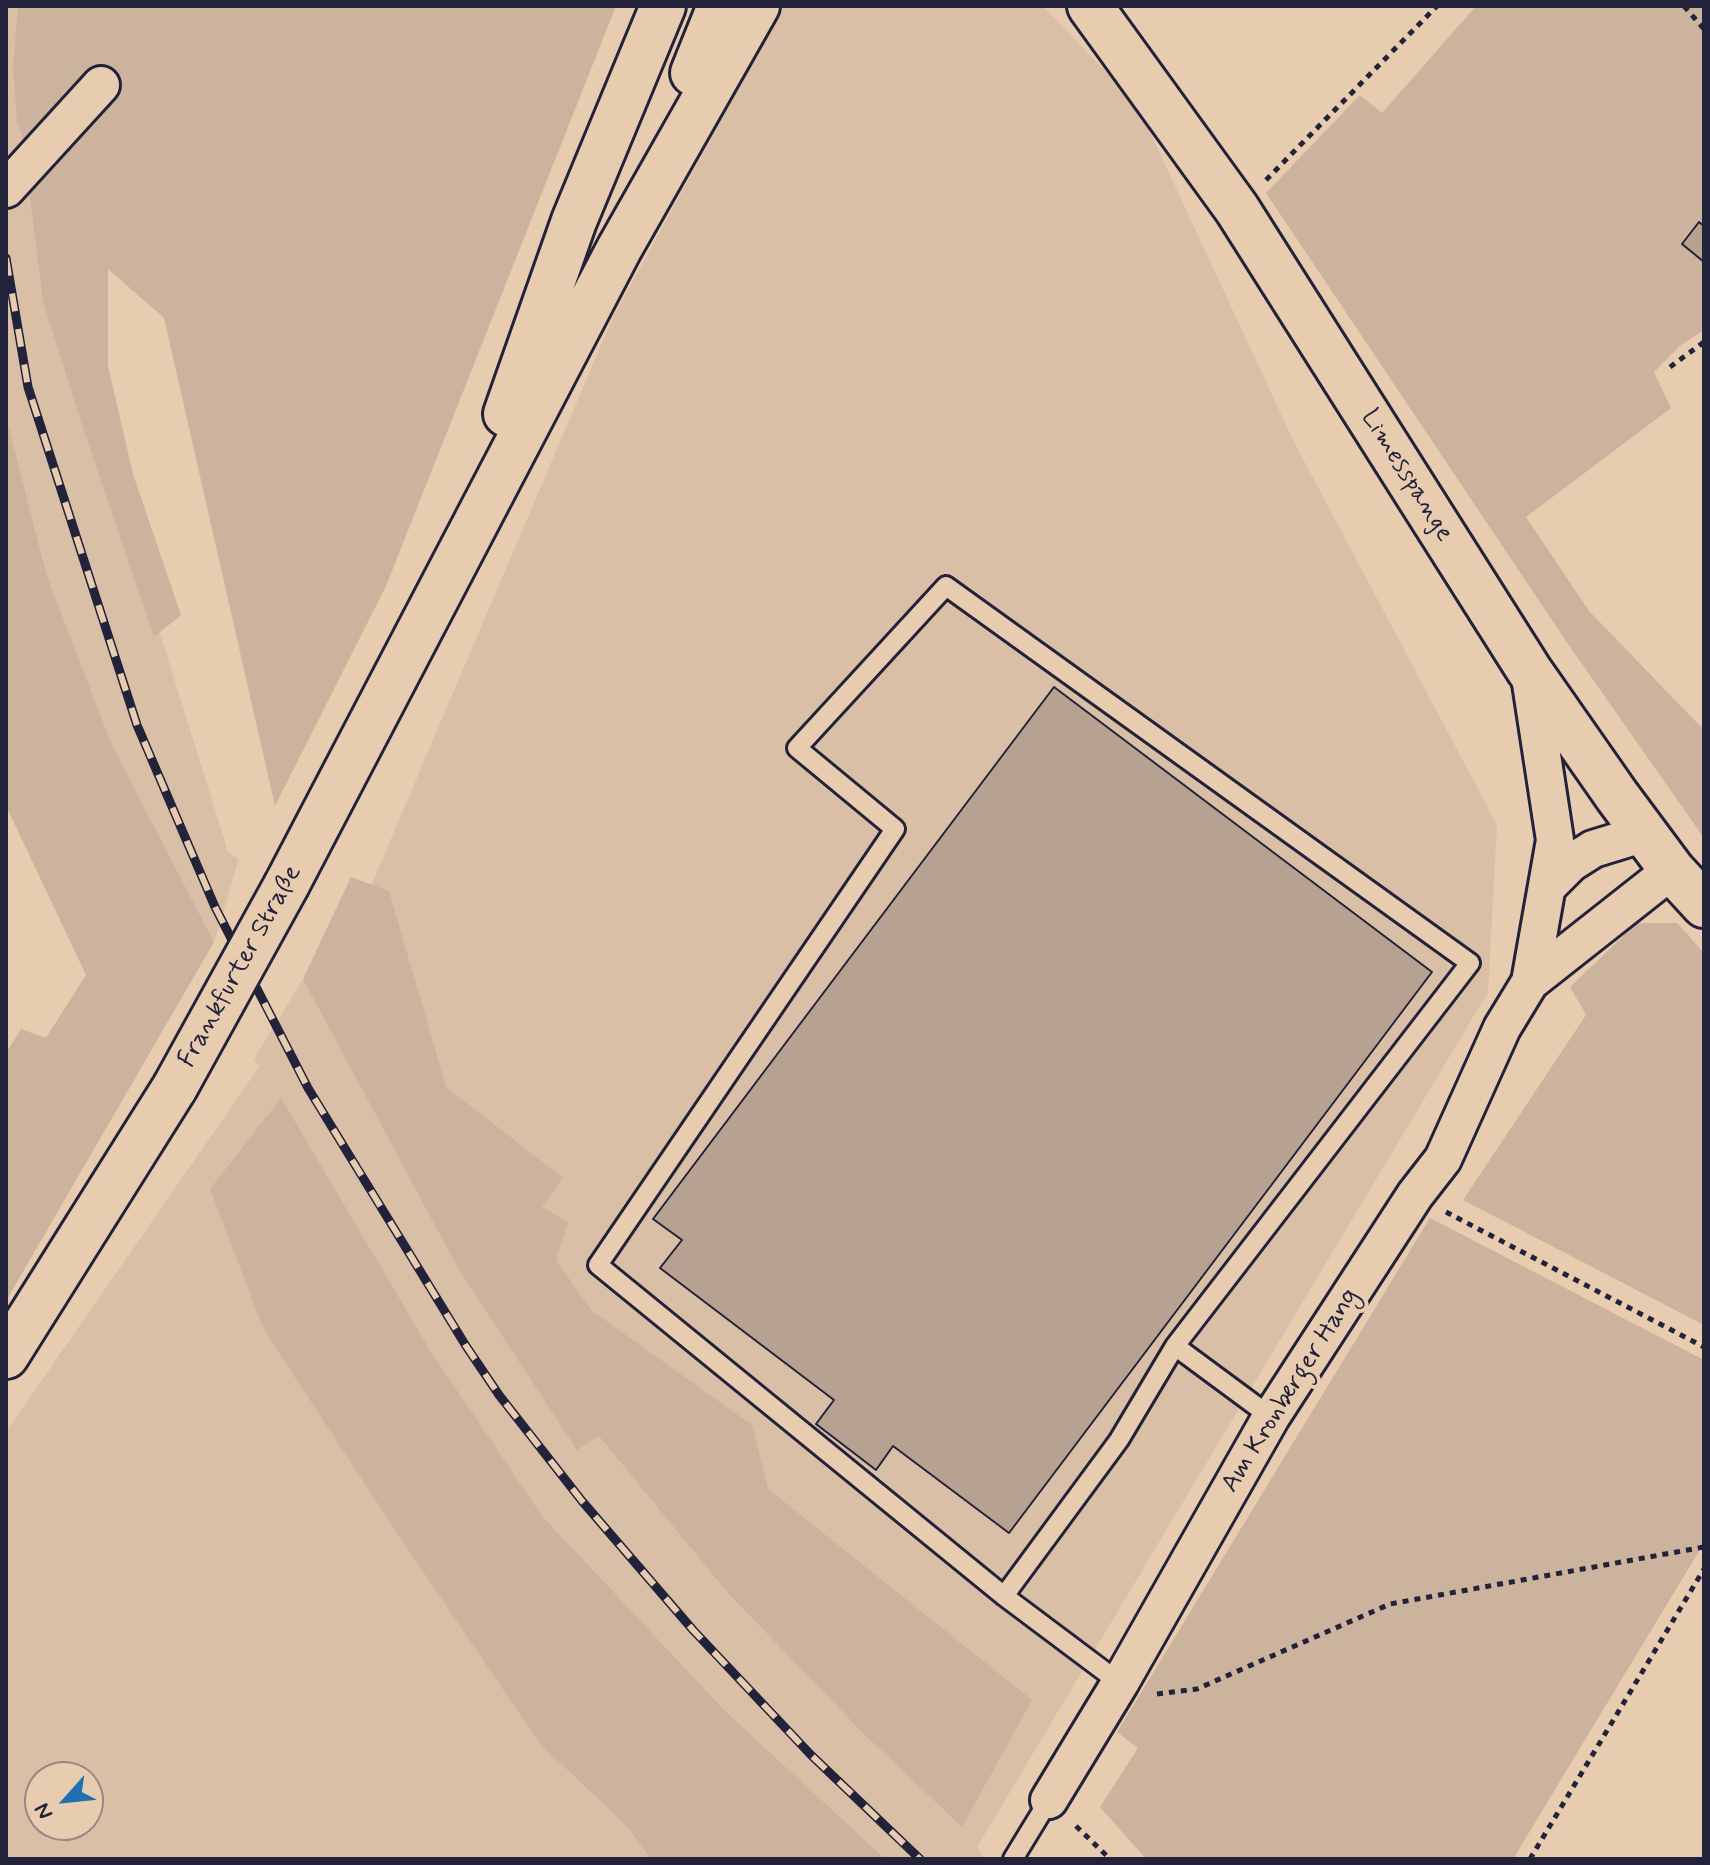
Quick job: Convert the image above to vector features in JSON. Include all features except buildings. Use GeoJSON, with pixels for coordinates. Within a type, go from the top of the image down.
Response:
{"type":"FeatureCollection","features":[{"type":"Feature","properties":{"kind":"main road"},"geometry":{"type":"LineString","coordinates":[[453,564],[574,221],[663,6]]}},
{"type":"Feature","properties":{"kind":"main road"},"geometry":{"type":"LineString","coordinates":[[619,249],[720,6]]}},
{"type":"Feature","properties":{"kind":"main road"},"geometry":{"type":"LineString","coordinates":[[453,564],[619,249],[757,6]]}},
{"type":"Feature","properties":{"kind":"main road"},"geometry":{"type":"LineString","coordinates":[[1075,6],[1114,43]]}},
{"type":"Feature","properties":{"kind":"main road"},"geometry":{"type":"LineString","coordinates":[[1090,6],[1114,43]]}},
{"type":"Feature","properties":{"kind":"main road","name":"Limesspange"},"geometry":{"type":"LineString","coordinates":[[1114,43],[1237,209],[1529,670],[1672,870],[1704,905]]}},
{"type":"Feature","properties":{"kind":"main road","name":"Frankfurter Straße"},"geometry":{"type":"LineString","coordinates":[[6,1356],[175,1087],[287,884],[453,564]]}},
{"type":"Feature","properties":{"kind":"street"},"geometry":{"type":"LineString","coordinates":[[6,189],[101,85]]}},
{"type":"Feature","properties":{"kind":"street","name":"Am Kronberger Hang"},"geometry":{"type":"LineString","coordinates":[[1529,670],[1555,840],[1530,982]]}},
{"type":"Feature","properties":{"kind":"street"},"geometry":{"type":"LineString","coordinates":[[1548,886],[1571,863],[1593,849],[1645,833]]}},
{"type":"Feature","properties":{"kind":"street","name":"Am Kronberger Hang"},"geometry":{"type":"LineString","coordinates":[[1049,1800],[1120,1683],[1271,1417],[1415,1195],[1443,1159],[1502,1028],[1530,982],[1672,870]]}},
{"type":"Feature","properties":{"kind":"lane"},"geometry":{"type":"LineString","coordinates":[[1004,1596],[1119,1440],[1175,1346],[1470,963],[946,586],[797,748],[895,829],[598,1265],[1004,1596],[1120,1683]]}},
{"type":"Feature","properties":{"kind":"lane"},"geometry":{"type":"LineString","coordinates":[[1175,1346],[1271,1417]]}},
{"type":"Feature","properties":{"kind":"lane"},"geometry":{"type":"LineString","coordinates":[[1013,1859],[1049,1800]]}},
{"type":"Feature","properties":{"kind":"path"},"geometry":{"type":"LineString","coordinates":[[1237,209],[1437,6]]}},
{"type":"Feature","properties":{"kind":"path"},"geometry":{"type":"LineString","coordinates":[[1684,6],[1704,29]]}},
{"type":"Feature","properties":{"kind":"path"},"geometry":{"type":"LineString","coordinates":[[1670,367],[1704,342]]}},
{"type":"Feature","properties":{"kind":"path"},"geometry":{"type":"LineString","coordinates":[[1415,1195],[1704,1347]]}},
{"type":"Feature","properties":{"kind":"path"},"geometry":{"type":"LineString","coordinates":[[1120,1683],[1140,1696],[1197,1689],[1390,1604],[1704,1547]]}},
{"type":"Feature","properties":{"kind":"path"},"geometry":{"type":"LineString","coordinates":[[1530,1859],[1704,1569]]}},
{"type":"Feature","properties":{"kind":"path"},"geometry":{"type":"LineString","coordinates":[[1049,1800],[1110,1859]]}},
{"type":"Feature","properties":{"kind":"shaded area"},"geometry":{"type":"Polygon","coordinates":[[[6,6],[36,6],[43,256],[228,852],[239,859],[214,942],[112,745],[47,576],[6,416],[6,6]]]}},
{"type":"Feature","properties":{"kind":"shaded area"},"geometry":{"type":"Polygon","coordinates":[[[18,6],[616,6],[386,586],[275,806],[164,318],[108,269],[108,366],[133,474],[181,615],[154,637],[81,422],[43,301],[22,135],[17,121],[13,68],[18,6]]]}},
{"type":"Feature","properties":{"kind":"shaded area"},"geometry":{"type":"Polygon","coordinates":[[[784,6],[1043,6],[1137,104],[1293,440],[1497,825],[1488,992],[977,1847],[985,1859],[6,1859],[6,1432],[259,1067],[254,1059],[303,979],[311,992],[350,935],[613,317],[784,6]]]}},
{"type":"Feature","properties":{"kind":"shaded area"},"geometry":{"type":"Polygon","coordinates":[[[1476,6],[1704,6],[1704,330],[1681,345],[1654,372],[1671,408],[1526,517],[1589,611],[1704,730],[1704,838],[1568,644],[1266,193],[1360,95],[1382,113],[1476,6]]]}},
{"type":"Feature","properties":{"kind":"shaded area"},"geometry":{"type":"Polygon","coordinates":[[[6,416],[47,576],[112,745],[214,942],[6,1301],[6,1053],[21,1029],[46,1038],[86,975],[6,806],[6,416]]]}},
{"type":"Feature","properties":{"kind":"shaded area"},"geometry":{"type":"Polygon","coordinates":[[[351,877],[389,891],[446,1087],[563,1178],[542,1207],[568,1222],[556,1260],[591,1310],[752,1425],[768,1489],[1032,1700],[962,1827],[864,1734],[728,1593],[599,1436],[577,1450],[459,1270],[303,979],[351,877]]]}},
{"type":"Feature","properties":{"kind":"shaded area"},"geometry":{"type":"Polygon","coordinates":[[[1637,923],[1677,923],[1704,953],[1704,1325],[1463,1200],[1586,1015],[1570,987],[1637,923]]]}},
{"type":"Feature","properties":{"kind":"shaded area"},"geometry":{"type":"Polygon","coordinates":[[[281,1098],[431,1352],[542,1516],[726,1712],[885,1859],[651,1859],[628,1827],[540,1744],[264,1330],[210,1189],[281,1098]]]}},
{"type":"Feature","properties":{"kind":"shaded area"},"geometry":{"type":"Polygon","coordinates":[[[1430,1218],[1704,1360],[1704,1543],[1513,1859],[1146,1859],[1100,1807],[1138,1748],[1117,1732],[1430,1218]]]}},
{"type":"Feature","properties":{"kind":"railway"},"geometry":{"type":"LineString","coordinates":[[6,258],[28,387],[137,725],[215,907],[308,1088],[466,1346],[499,1395],[582,1501],[693,1630],[811,1755],[920,1859]]}}]}
